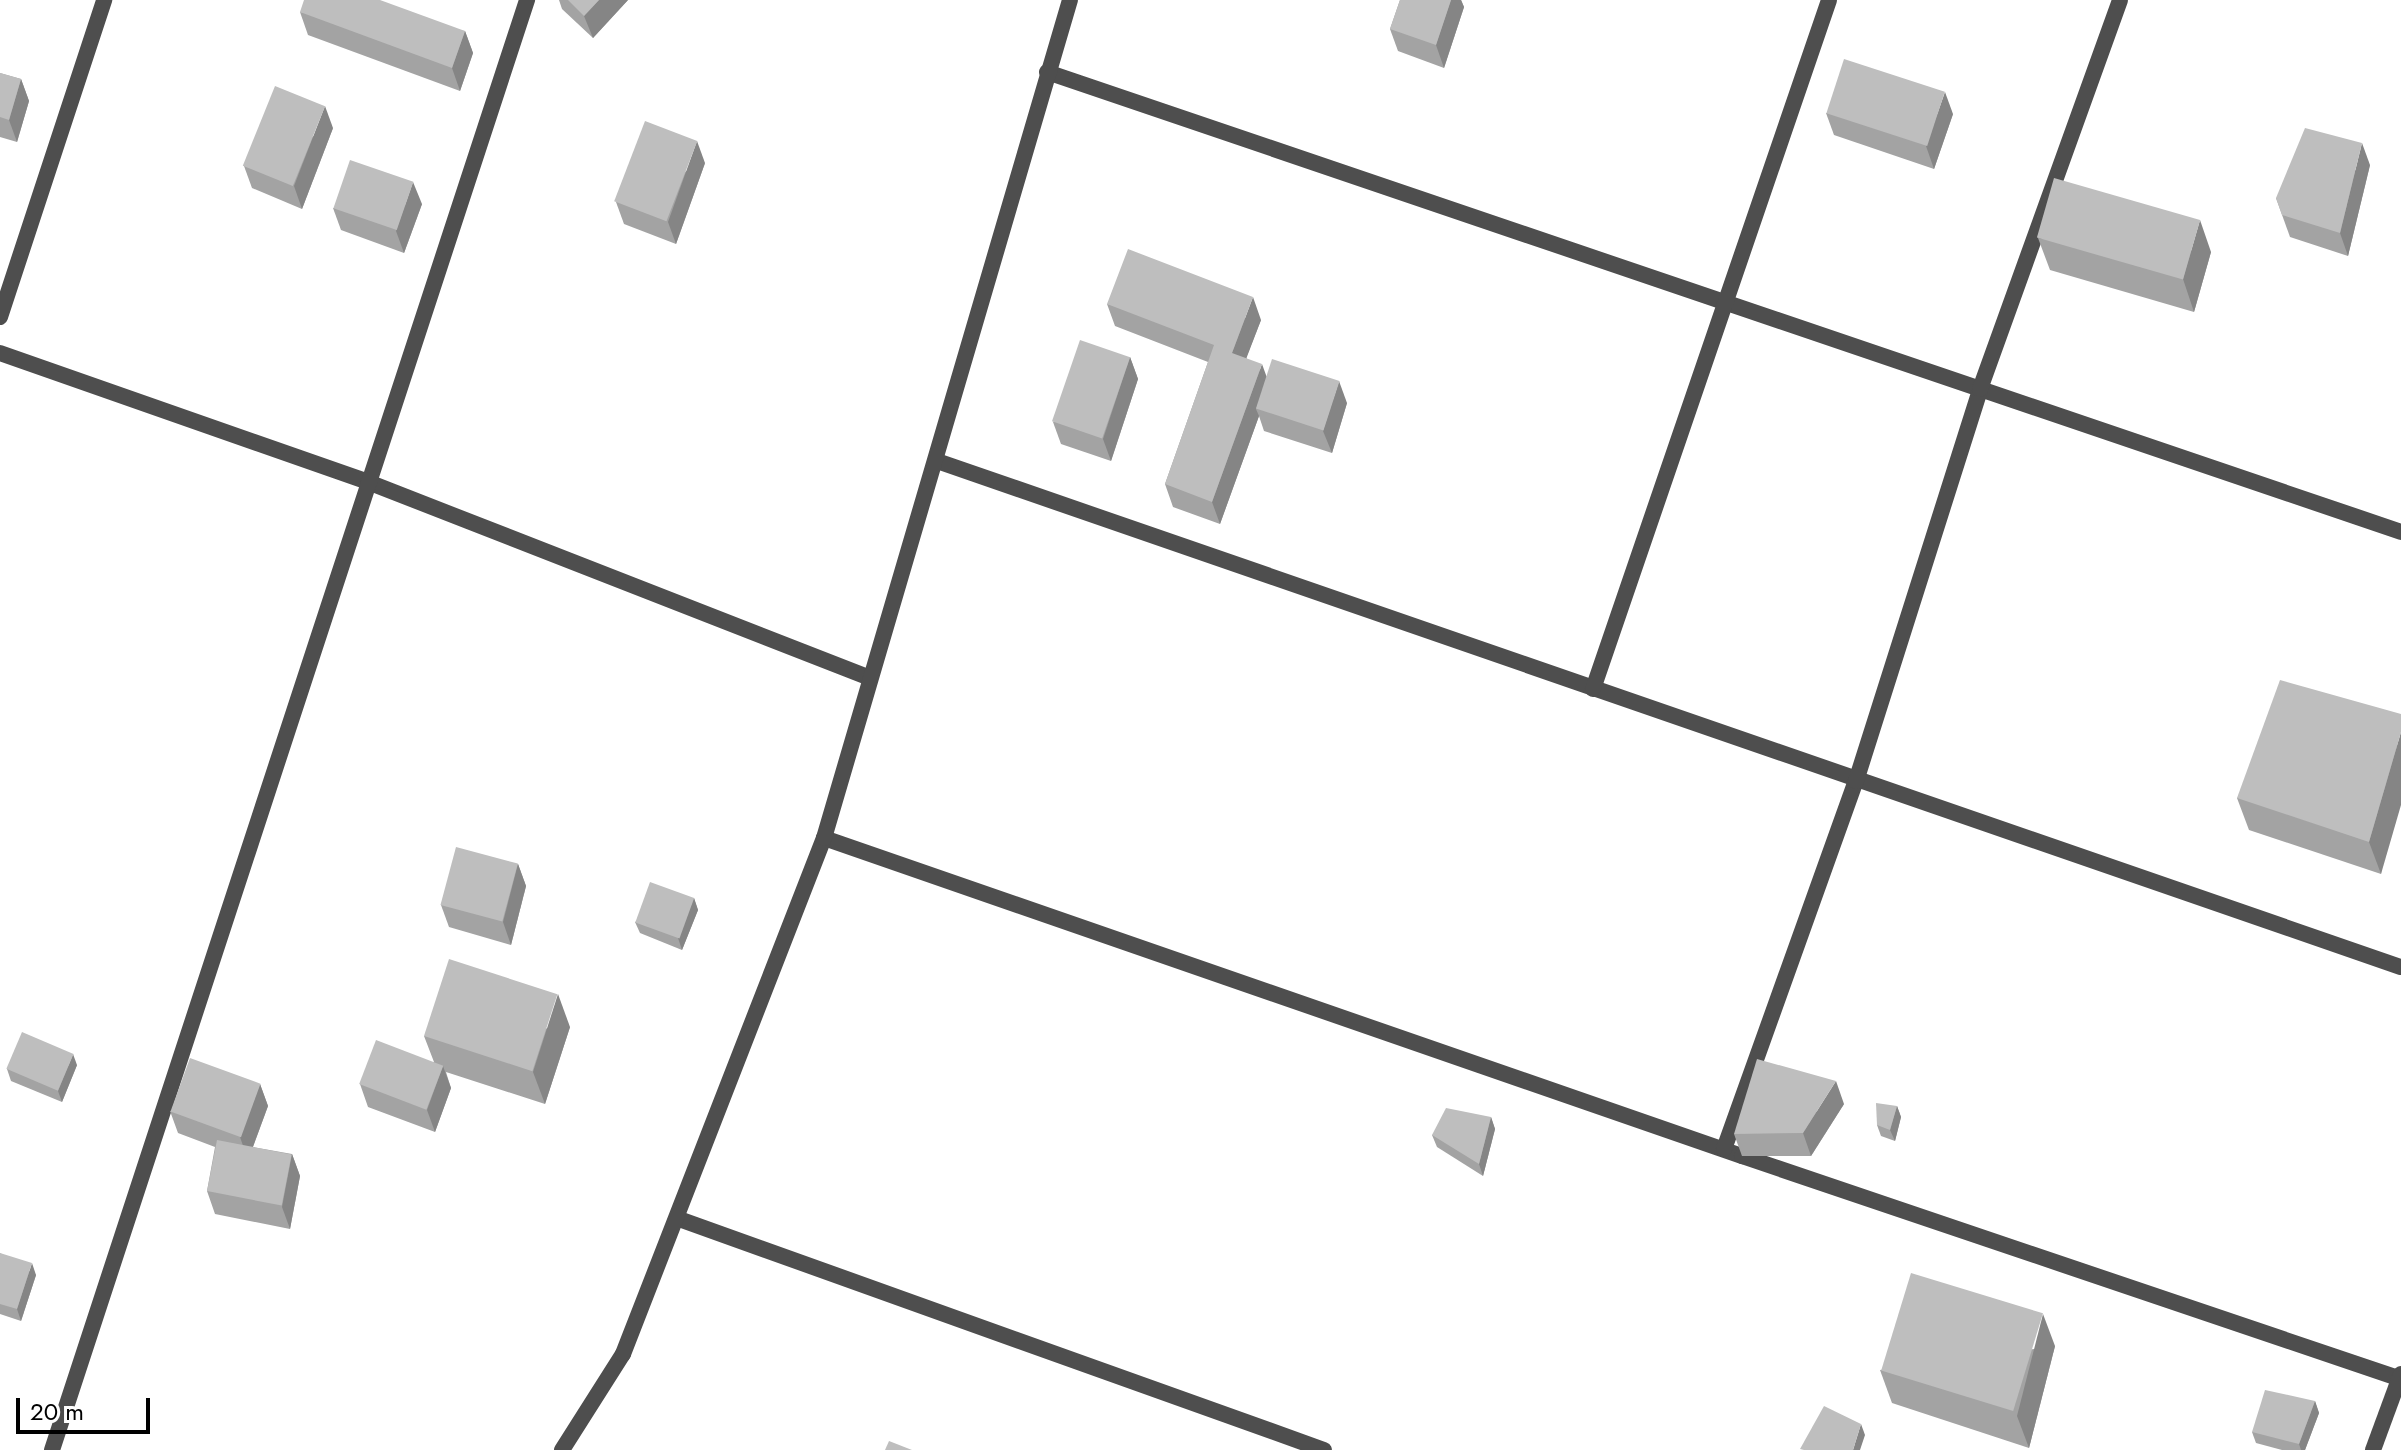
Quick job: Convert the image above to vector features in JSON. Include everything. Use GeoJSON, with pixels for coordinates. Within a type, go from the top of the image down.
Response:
{"type":"FeatureCollection","features":[{"type":"Feature","properties":{"kind":"street"},"geometry":{"type":"LineString","coordinates":[[0,317],[104,0]]}},
{"type":"Feature","properties":{"kind":"street"},"geometry":{"type":"LineString","coordinates":[[52,1450],[527,0]]}},
{"type":"Feature","properties":{"kind":"street"},"geometry":{"type":"LineString","coordinates":[[562,1450],[623,1354],[679,1219],[824,838],[1070,0]]}},
{"type":"Feature","properties":{"kind":"street"},"geometry":{"type":"LineString","coordinates":[[1593,689],[1829,0]]}},
{"type":"Feature","properties":{"kind":"street"},"geometry":{"type":"LineString","coordinates":[[1724,1149],[1856,781],[1980,389],[2120,0]]}},
{"type":"Feature","properties":{"kind":"street"},"geometry":{"type":"LineString","coordinates":[[1047,72],[2401,532]]}},
{"type":"Feature","properties":{"kind":"street"},"geometry":{"type":"LineString","coordinates":[[0,353],[368,482],[870,678]]}},
{"type":"Feature","properties":{"kind":"street"},"geometry":{"type":"LineString","coordinates":[[937,461],[2401,967]]}},
{"type":"Feature","properties":{"kind":"street"},"geometry":{"type":"LineString","coordinates":[[824,838],[1724,1149],[2401,1377],[2373,1450]]}},
{"type":"Feature","properties":{"kind":"street"},"geometry":{"type":"LineString","coordinates":[[679,1219],[1324,1450]]}},
{"type":"Feature","properties":{"kind":"building"},"geometry":{"type":"Polygon","coordinates":[[[304,0],[380,0],[465,31],[452,68],[300,12],[304,0]]]}},
{"type":"Feature","properties":{"kind":"building"},"geometry":{"type":"Polygon","coordinates":[[[568,0],[599,0],[584,16],[568,0]]]}},
{"type":"Feature","properties":{"kind":"building"},"geometry":{"type":"Polygon","coordinates":[[[1400,0],[1451,0],[1436,45],[1390,29],[1400,0]]]}},
{"type":"Feature","properties":{"kind":"building"},"geometry":{"type":"Polygon","coordinates":[[[1844,59],[1945,92],[1927,146],[1826,113],[1844,59]]]}},
{"type":"Feature","properties":{"kind":"building"},"geometry":{"type":"Polygon","coordinates":[[[0,73],[21,79],[9,120],[0,117],[0,73]]]}},
{"type":"Feature","properties":{"kind":"building"},"geometry":{"type":"Polygon","coordinates":[[[275,86],[325,106],[293,186],[243,166],[275,86]]]}},
{"type":"Feature","properties":{"kind":"building"},"geometry":{"type":"Polygon","coordinates":[[[645,121],[697,141],[666,221],[614,201],[645,121]]]}},
{"type":"Feature","properties":{"kind":"building"},"geometry":{"type":"Polygon","coordinates":[[[2305,128],[2362,143],[2340,233],[2282,215],[2276,198],[2305,128]]]}},
{"type":"Feature","properties":{"kind":"building"},"geometry":{"type":"Polygon","coordinates":[[[350,160],[413,182],[397,230],[333,208],[350,160]]]}},
{"type":"Feature","properties":{"kind":"building"},"geometry":{"type":"Polygon","coordinates":[[[2054,178],[2200,220],[2183,279],[2037,238],[2054,178]]]}},
{"type":"Feature","properties":{"kind":"building"},"geometry":{"type":"Polygon","coordinates":[[[1128,249],[1253,297],[1232,353],[1262,364],[1212,502],[1165,484],[1214,345],[1107,304],[1128,249]]]}},
{"type":"Feature","properties":{"kind":"building"},"geometry":{"type":"Polygon","coordinates":[[[1080,340],[1130,357],[1102,439],[1052,421],[1080,340]]]}},
{"type":"Feature","properties":{"kind":"building"},"geometry":{"type":"Polygon","coordinates":[[[1272,359],[1340,381],[1323,430],[1256,408],[1272,359]]]}},
{"type":"Feature","properties":{"kind":"building"},"geometry":{"type":"Polygon","coordinates":[[[2280,680],[2401,714],[2401,732],[2369,842],[2237,798],[2280,680]]]}},
{"type":"Feature","properties":{"kind":"building"},"geometry":{"type":"Polygon","coordinates":[[[456,847],[518,864],[502,922],[440,905],[456,847]]]}},
{"type":"Feature","properties":{"kind":"building"},"geometry":{"type":"Polygon","coordinates":[[[650,882],[694,898],[679,938],[635,922],[650,882]]]}},
{"type":"Feature","properties":{"kind":"building"},"geometry":{"type":"Polygon","coordinates":[[[449,959],[557,994],[532,1071],[424,1036],[449,959]]]}},
{"type":"Feature","properties":{"kind":"building"},"geometry":{"type":"Polygon","coordinates":[[[22,1032],[74,1054],[58,1091],[6,1069],[22,1032]]]}},
{"type":"Feature","properties":{"kind":"building"},"geometry":{"type":"Polygon","coordinates":[[[376,1040],[443,1066],[426,1110],[359,1084],[376,1040]]]}},
{"type":"Feature","properties":{"kind":"building"},"geometry":{"type":"Polygon","coordinates":[[[190,1058],[260,1084],[241,1137],[171,1112],[190,1058]]]}},
{"type":"Feature","properties":{"kind":"building"},"geometry":{"type":"Polygon","coordinates":[[[1757,1059],[1836,1081],[1803,1133],[1734,1134],[1757,1059]]]}},
{"type":"Feature","properties":{"kind":"building"},"geometry":{"type":"Polygon","coordinates":[[[1876,1103],[1897,1106],[1890,1130],[1877,1125],[1876,1103]]]}},
{"type":"Feature","properties":{"kind":"building"},"geometry":{"type":"Polygon","coordinates":[[[1446,1108],[1491,1117],[1479,1164],[1432,1135],[1446,1108]]]}},
{"type":"Feature","properties":{"kind":"building"},"geometry":{"type":"Polygon","coordinates":[[[217,1140],[292,1155],[282,1206],[207,1191],[217,1140]]]}},
{"type":"Feature","properties":{"kind":"building"},"geometry":{"type":"Polygon","coordinates":[[[0,1253],[32,1263],[17,1309],[0,1304],[0,1253]]]}},
{"type":"Feature","properties":{"kind":"building"},"geometry":{"type":"Polygon","coordinates":[[[1911,1273],[2043,1313],[2013,1411],[1881,1371],[1911,1273]]]}},
{"type":"Feature","properties":{"kind":"building"},"geometry":{"type":"Polygon","coordinates":[[[2265,1390],[2315,1401],[2299,1444],[2252,1432],[2265,1390]]]}},
{"type":"Feature","properties":{"kind":"building"},"geometry":{"type":"Polygon","coordinates":[[[1824,1406],[1861,1424],[1853,1450],[1800,1449],[1824,1406]]]}},
{"type":"Feature","properties":{"kind":"building"},"geometry":{"type":"Polygon","coordinates":[[[889,1441],[912,1450],[885,1450],[889,1441]]]}}]}
